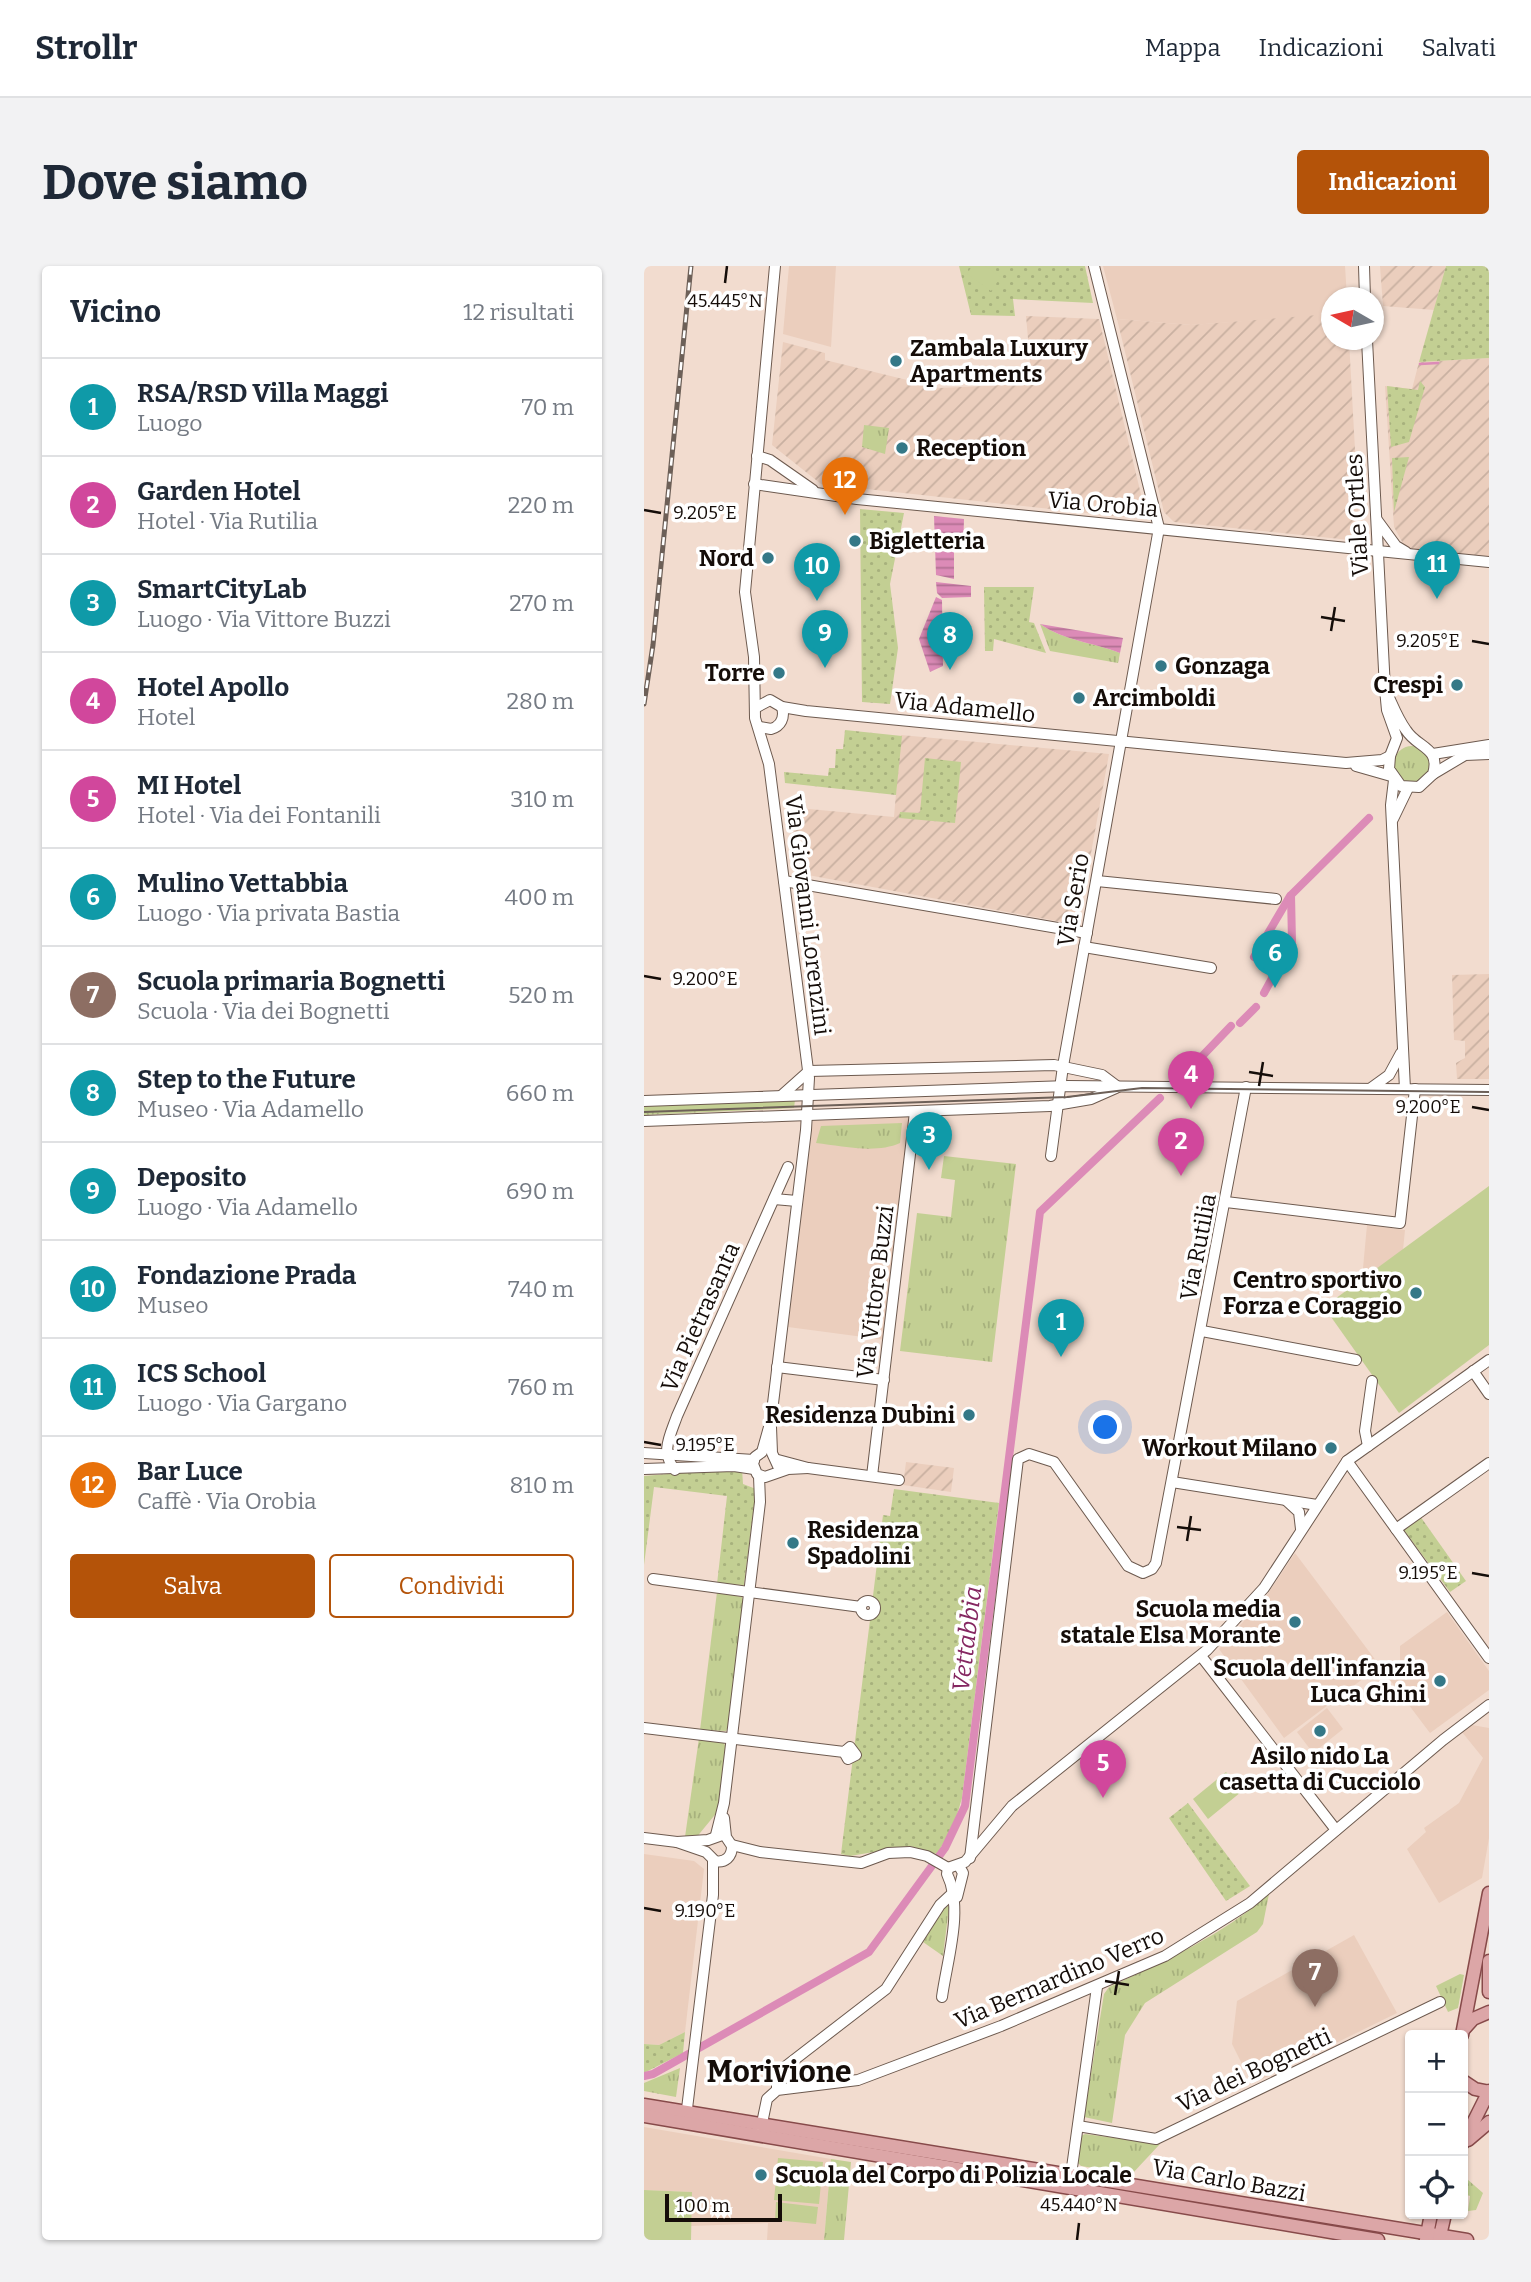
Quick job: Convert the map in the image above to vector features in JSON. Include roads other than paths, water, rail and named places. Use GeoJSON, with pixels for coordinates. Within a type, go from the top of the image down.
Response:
{"type":"FeatureCollection","features":[{"type":"Feature","properties":{"kind":"main road"},"geometry":{"type":"LineString","coordinates":[[1463,2030],[1489,1893]]}},
{"type":"Feature","properties":{"kind":"main road"},"geometry":{"type":"LineString","coordinates":[[1489,1968],[1489,1992]]}},
{"type":"Feature","properties":{"kind":"main road"},"geometry":{"type":"LineString","coordinates":[[1464,2030],[1473,2019],[1489,2012]]}},
{"type":"Feature","properties":{"kind":"main road"},"geometry":{"type":"LineString","coordinates":[[1468,2085],[1489,2092],[1468,2134]]}},
{"type":"Feature","properties":{"kind":"main road","name":"Via Carlo Bazzi"},"geometry":{"type":"LineString","coordinates":[[644,2105],[686,2117],[1069,2189],[1378,2240]]}},
{"type":"Feature","properties":{"kind":"main road","name":"Via Carlo Bazzi"},"geometry":{"type":"LineString","coordinates":[[644,2116],[686,2117]]}},
{"type":"Feature","properties":{"kind":"main road"},"geometry":{"type":"LineString","coordinates":[[1468,2140],[1489,2122]]}},
{"type":"Feature","properties":{"kind":"main road","name":"Via Carlo Bazzi"},"geometry":{"type":"LineString","coordinates":[[761,2130],[1071,2174],[1426,2237],[1467,2240]]}},
{"type":"Feature","properties":{"kind":"main road"},"geometry":{"type":"LineString","coordinates":[[1426,2237],[1430,2219]]}},
{"type":"Feature","properties":{"kind":"main road"},"geometry":{"type":"LineString","coordinates":[[1440,2238],[1445,2219]]}},
{"type":"Feature","properties":{"kind":"street","name":"Via Giovanni Lorenzini"},"geometry":{"type":"LineString","coordinates":[[767,700],[760,686],[754,657],[745,592],[775,266]]}},
{"type":"Feature","properties":{"kind":"street"},"geometry":{"type":"LineString","coordinates":[[1094,266],[1158,528]]}},
{"type":"Feature","properties":{"kind":"street"},"geometry":{"type":"LineString","coordinates":[[1364,266],[1365,287]]}},
{"type":"Feature","properties":{"kind":"street","name":"Viale Ortles"},"geometry":{"type":"LineString","coordinates":[[1226,1202],[1400,1223],[1410,1089],[1403,1045],[1392,824],[1392,752],[1397,738],[1387,710],[1385,689],[1368,350]]}},
{"type":"Feature","properties":{"kind":"street"},"geometry":{"type":"LineString","coordinates":[[757,456],[770,460],[786,474],[824,496]]}},
{"type":"Feature","properties":{"kind":"street"},"geometry":{"type":"LineString","coordinates":[[777,486],[785,481],[786,474]]}},
{"type":"Feature","properties":{"kind":"street","name":"Via Orobia"},"geometry":{"type":"LineString","coordinates":[[754,484],[824,496],[1489,562]]}},
{"type":"Feature","properties":{"kind":"street"},"geometry":{"type":"LineString","coordinates":[[1376,520],[1396,546],[1410,554]]}},
{"type":"Feature","properties":{"kind":"street","name":"Via Serio"},"geometry":{"type":"LineString","coordinates":[[1051,1156],[1063,1066],[1158,528]]}},
{"type":"Feature","properties":{"kind":"street","name":"Via Giovanni Lorenzini"},"geometry":{"type":"LineString","coordinates":[[754,657],[757,707],[755,718],[766,728],[809,1071],[808,1116],[765,1465]]}},
{"type":"Feature","properties":{"kind":"street","name":"Viale Ortles"},"geometry":{"type":"LineString","coordinates":[[1385,689],[1408,734],[1433,754]]}},
{"type":"Feature","properties":{"kind":"street"},"geometry":{"type":"LineString","coordinates":[[757,707],[767,700],[776,701],[783,712],[779,725],[766,728]]}},
{"type":"Feature","properties":{"kind":"street","name":"Via Adamello"},"geometry":{"type":"LineString","coordinates":[[783,712],[806,710],[1346,763]]}},
{"type":"Feature","properties":{"kind":"street"},"geometry":{"type":"LineString","coordinates":[[1346,763],[1382,760],[1403,742],[1418,741]]}},
{"type":"Feature","properties":{"kind":"street"},"geometry":{"type":"LineString","coordinates":[[1433,775],[1433,754],[1489,745]]}},
{"type":"Feature","properties":{"kind":"street"},"geometry":{"type":"LineString","coordinates":[[1346,763],[1393,778],[1408,788],[1422,786],[1433,775],[1465,755],[1489,754]]}},
{"type":"Feature","properties":{"kind":"street","name":"Viale Ortles"},"geometry":{"type":"LineString","coordinates":[[1392,824],[1401,798],[1408,788]]}},
{"type":"Feature","properties":{"kind":"street"},"geometry":{"type":"LineString","coordinates":[[784,881],[1087,933]]}},
{"type":"Feature","properties":{"kind":"street"},"geometry":{"type":"LineString","coordinates":[[1097,881],[1276,899]]}},
{"type":"Feature","properties":{"kind":"street"},"geometry":{"type":"LineString","coordinates":[[1084,947],[1211,968]]}},
{"type":"Feature","properties":{"kind":"street"},"geometry":{"type":"LineString","coordinates":[[1369,1089],[1394,1069],[1403,1045]]}},
{"type":"Feature","properties":{"kind":"street"},"geometry":{"type":"LineString","coordinates":[[781,1096],[809,1071],[1063,1066],[1102,1075],[1118,1087]]}},
{"type":"Feature","properties":{"kind":"street"},"geometry":{"type":"LineString","coordinates":[[644,1101],[1060,1087],[1489,1090]]}},
{"type":"Feature","properties":{"kind":"street"},"geometry":{"type":"LineString","coordinates":[[644,1121],[780,1118],[1058,1105],[1091,1099],[1118,1087]]}},
{"type":"Feature","properties":{"kind":"street","name":"Via Rutilia"},"geometry":{"type":"LineString","coordinates":[[974,1824],[1017,1463],[1024,1454],[1054,1462],[1128,1566],[1143,1573],[1152,1569],[1156,1563],[1202,1331],[1247,1087]]}},
{"type":"Feature","properties":{"kind":"street","name":"Via Vittore Buzzi"},"geometry":{"type":"LineString","coordinates":[[872,1476],[915,1112]]}},
{"type":"Feature","properties":{"kind":"street"},"geometry":{"type":"LineString","coordinates":[[780,1118],[793,1124],[805,1137]]}},
{"type":"Feature","properties":{"kind":"street","name":"Via Pietrasanta"},"geometry":{"type":"LineString","coordinates":[[666,1453],[677,1416],[788,1167]]}},
{"type":"Feature","properties":{"kind":"street"},"geometry":{"type":"LineString","coordinates":[[774,1199],[797,1201]]}},
{"type":"Feature","properties":{"kind":"street","name":"Via Rutilia"},"geometry":{"type":"LineString","coordinates":[[1202,1331],[1356,1360]]}},
{"type":"Feature","properties":{"kind":"street"},"geometry":{"type":"LineString","coordinates":[[951,1867],[970,1858],[1012,1806],[1201,1656],[1264,1588],[1347,1461],[1489,1360]]}},
{"type":"Feature","properties":{"kind":"street"},"geometry":{"type":"LineString","coordinates":[[777,1367],[884,1380]]}},
{"type":"Feature","properties":{"kind":"street"},"geometry":{"type":"LineString","coordinates":[[1473,1371],[1489,1394]]}},
{"type":"Feature","properties":{"kind":"street"},"geometry":{"type":"LineString","coordinates":[[1368,1446],[1365,1431],[1371,1381]]}},
{"type":"Feature","properties":{"kind":"street"},"geometry":{"type":"LineString","coordinates":[[644,1453],[808,1468],[899,1480]]}},
{"type":"Feature","properties":{"kind":"street"},"geometry":{"type":"LineString","coordinates":[[666,1453],[675,1470]]}},
{"type":"Feature","properties":{"kind":"street"},"geometry":{"type":"LineString","coordinates":[[1347,1461],[1489,1658]]}},
{"type":"Feature","properties":{"kind":"street"},"geometry":{"type":"LineString","coordinates":[[1396,1530],[1489,1463]]}},
{"type":"Feature","properties":{"kind":"street"},"geometry":{"type":"LineString","coordinates":[[644,1469],[765,1465]]}},
{"type":"Feature","properties":{"kind":"street"},"geometry":{"type":"LineString","coordinates":[[686,2117],[713,1895],[713,1858],[723,1842],[724,1803],[765,1465]]}},
{"type":"Feature","properties":{"kind":"street"},"geometry":{"type":"LineString","coordinates":[[1172,1482],[1317,1505]]}},
{"type":"Feature","properties":{"kind":"street"},"geometry":{"type":"LineString","coordinates":[[1287,1501],[1299,1511],[1301,1530]]}},
{"type":"Feature","properties":{"kind":"street"},"geometry":{"type":"LineString","coordinates":[[653,1579],[861,1606]]}},
{"type":"Feature","properties":{"kind":"street"},"geometry":{"type":"LineString","coordinates":[[1201,1656],[1336,1830]]}},
{"type":"Feature","properties":{"kind":"street","name":"Via Bernardino Verro"},"geometry":{"type":"LineString","coordinates":[[777,2090],[858,2080],[1097,1987],[1165,1956],[1236,1913],[1489,1705]]}},
{"type":"Feature","properties":{"kind":"street"},"geometry":{"type":"LineString","coordinates":[[644,1728],[844,1752]]}},
{"type":"Feature","properties":{"kind":"street"},"geometry":{"type":"LineString","coordinates":[[970,1858],[974,1824],[994,1826]]}},
{"type":"Feature","properties":{"kind":"street"},"geometry":{"type":"LineString","coordinates":[[644,1838],[677,1842],[723,1842],[760,1852],[861,1863],[899,1852],[927,1856],[963,1873],[955,1904],[943,1997]]}},
{"type":"Feature","properties":{"kind":"street"},"geometry":{"type":"LineString","coordinates":[[677,1842],[713,1858]]}},
{"type":"Feature","properties":{"kind":"street"},"geometry":{"type":"LineString","coordinates":[[713,1858],[723,1842]]}},
{"type":"Feature","properties":{"kind":"street"},"geometry":{"type":"LineString","coordinates":[[951,1867],[950,1880],[955,1904]]}},
{"type":"Feature","properties":{"kind":"street"},"geometry":{"type":"LineString","coordinates":[[950,1880],[961,1879]]}},
{"type":"Feature","properties":{"kind":"street"},"geometry":{"type":"LineString","coordinates":[[761,2130],[767,2099],[777,2090],[777,2076],[781,2070],[886,1989],[940,1905],[954,1892]]}},
{"type":"Feature","properties":{"kind":"street"},"geometry":{"type":"LineString","coordinates":[[1069,2189],[1097,1987]]}},
{"type":"Feature","properties":{"kind":"street","name":"Via dei Bognetti"},"geometry":{"type":"LineString","coordinates":[[1078,2126],[1156,2139],[1440,2002]]}},
{"type":"Feature","properties":{"kind":"waterway"},"geometry":{"type":"LineString","coordinates":[[1420,364],[1438,363]]}},
{"type":"Feature","properties":{"kind":"waterway","name":"Vettabbia"},"geometry":{"type":"LineString","coordinates":[[1264,993],[1292,942],[1291,895],[1369,818]]}},
{"type":"Feature","properties":{"kind":"waterway","name":"Vettabbia"},"geometry":{"type":"LineString","coordinates":[[1254,957],[1290,896]]}},
{"type":"Feature","properties":{"kind":"waterway","name":"Vettabbia"},"geometry":{"type":"LineString","coordinates":[[1240,1023],[1256,1007]]}},
{"type":"Feature","properties":{"kind":"waterway","name":"Vettabbia"},"geometry":{"type":"LineString","coordinates":[[1185,1074],[1231,1026]]}},
{"type":"Feature","properties":{"kind":"waterway","name":"Vettabbia"},"geometry":{"type":"LineString","coordinates":[[644,2076],[653,2074],[869,1952],[945,1848],[965,1806],[1040,1212],[1160,1098]]}},
{"type":"Feature","properties":{"kind":"tram line"},"geometry":{"type":"LineString","coordinates":[[644,1112],[1067,1097],[1142,1088],[1489,1092]]}},
{"type":"Feature","properties":{"kind":"railway"},"geometry":{"type":"LineString","coordinates":[[644,704],[653,645],[691,266]]}},
{"type":"Feature","properties":{"kind":"place","name":"Zambala Luxury Apartments"},"geometry":{"type":"Point","coordinates":[896,361]}},
{"type":"Feature","properties":{"kind":"place","name":"Reception"},"geometry":{"type":"Point","coordinates":[902,448]}},
{"type":"Feature","properties":{"kind":"place","name":"Bar Luce"},"geometry":{"type":"Point","coordinates":[845,515]}},
{"type":"Feature","properties":{"kind":"place","name":"Bigletteria"},"geometry":{"type":"Point","coordinates":[855,541]}},
{"type":"Feature","properties":{"kind":"place","name":"Nord"},"geometry":{"type":"Point","coordinates":[768,558]}},
{"type":"Feature","properties":{"kind":"place","name":"ICS School"},"geometry":{"type":"Point","coordinates":[1437,599]}},
{"type":"Feature","properties":{"kind":"place","name":"Fondazione Prada"},"geometry":{"type":"Point","coordinates":[817,601]}},
{"type":"Feature","properties":{"kind":"place","name":"Gonzaga"},"geometry":{"type":"Point","coordinates":[1161,666]}},
{"type":"Feature","properties":{"kind":"place","name":"Deposito"},"geometry":{"type":"Point","coordinates":[825,668]}},
{"type":"Feature","properties":{"kind":"place","name":"Step to the Future"},"geometry":{"type":"Point","coordinates":[950,670]}},
{"type":"Feature","properties":{"kind":"place","name":"Torre"},"geometry":{"type":"Point","coordinates":[779,673]}},
{"type":"Feature","properties":{"kind":"place","name":"Crespi"},"geometry":{"type":"Point","coordinates":[1457,685]}},
{"type":"Feature","properties":{"kind":"place","name":"Arcimboldi"},"geometry":{"type":"Point","coordinates":[1079,698]}},
{"type":"Feature","properties":{"kind":"place","name":"Mulino Vettabbia"},"geometry":{"type":"Point","coordinates":[1275,988]}},
{"type":"Feature","properties":{"kind":"place","name":"Hotel Apollo"},"geometry":{"type":"Point","coordinates":[1191,1109]}},
{"type":"Feature","properties":{"kind":"place","name":"SmartCityLab"},"geometry":{"type":"Point","coordinates":[929,1170]}},
{"type":"Feature","properties":{"kind":"place","name":"Garden Hotel"},"geometry":{"type":"Point","coordinates":[1181,1176]}},
{"type":"Feature","properties":{"kind":"place","name":"Centro sportivo Forza e Coraggio"},"geometry":{"type":"Point","coordinates":[1416,1293]}},
{"type":"Feature","properties":{"kind":"place","name":"RSA/RSD Villa Maggi"},"geometry":{"type":"Point","coordinates":[1061,1357]}},
{"type":"Feature","properties":{"kind":"place","name":"Residenza Dubini"},"geometry":{"type":"Point","coordinates":[969,1415]}},
{"type":"Feature","properties":{"kind":"place","name":"Workout Milano"},"geometry":{"type":"Point","coordinates":[1331,1448]}},
{"type":"Feature","properties":{"kind":"place","name":"Residenza Spadolini"},"geometry":{"type":"Point","coordinates":[793,1543]}},
{"type":"Feature","properties":{"kind":"place","name":"Scuola media statale Elsa Morante"},"geometry":{"type":"Point","coordinates":[1295,1622]}},
{"type":"Feature","properties":{"kind":"place","name":"Scuola dell'infanzia Luca Ghini"},"geometry":{"type":"Point","coordinates":[1440,1681]}},
{"type":"Feature","properties":{"kind":"place","name":"Asilo nido La casetta di Cucciolo"},"geometry":{"type":"Point","coordinates":[1320,1731]}},
{"type":"Feature","properties":{"kind":"place","name":"MI Hotel"},"geometry":{"type":"Point","coordinates":[1103,1798]}},
{"type":"Feature","properties":{"kind":"place","name":"Scuola primaria Bognetti"},"geometry":{"type":"Point","coordinates":[1315,2007]}},
{"type":"Feature","properties":{"kind":"place","name":"Scuola del Corpo di Polizia Locale"},"geometry":{"type":"Point","coordinates":[761,2175]}},
{"type":"Feature","properties":{"kind":"district","name":"Morivione"},"geometry":{"type":"Point","coordinates":[779,2072]}}]}
